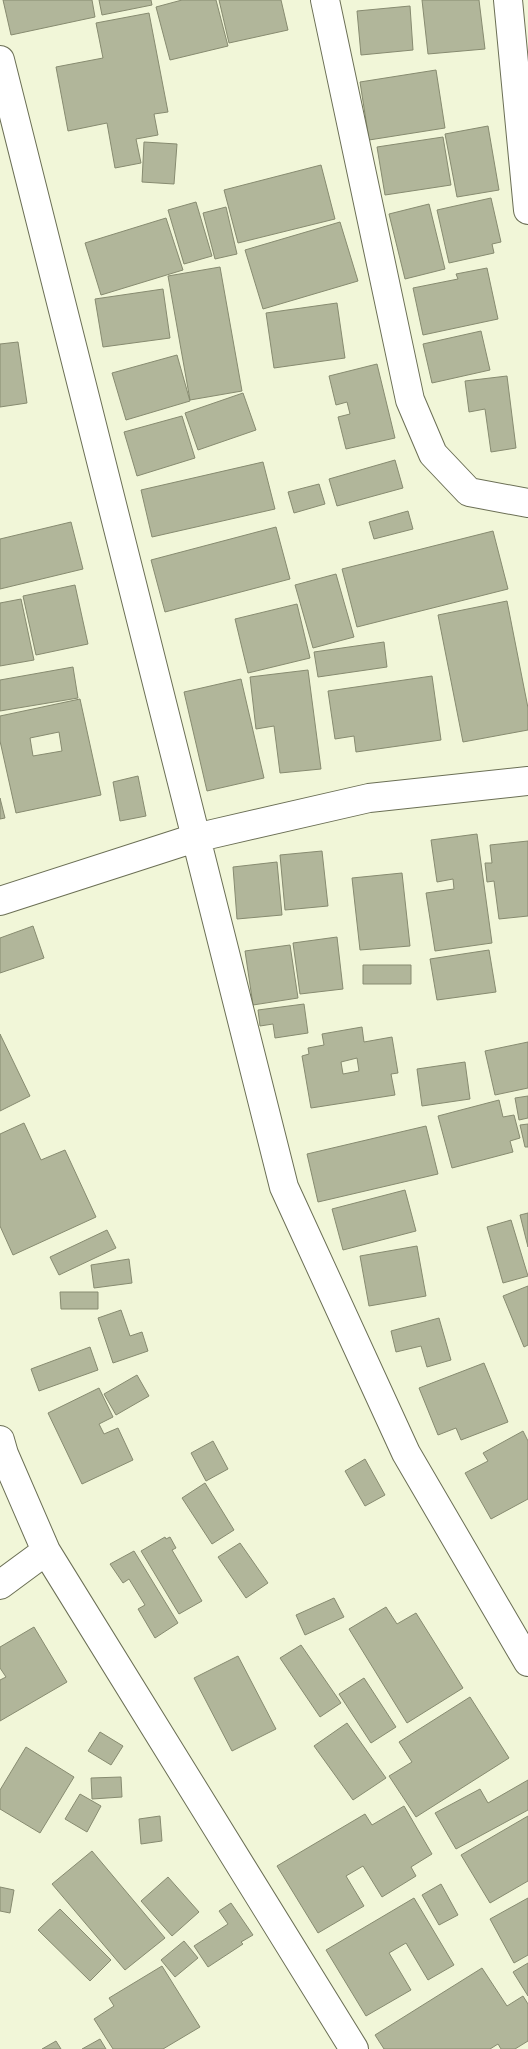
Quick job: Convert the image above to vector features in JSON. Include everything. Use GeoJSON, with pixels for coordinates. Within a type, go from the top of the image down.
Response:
{"type":"FeatureCollection","features":[{"type":"Feature","properties":{"kind":"street"},"geometry":{"type":"LineString","coordinates":[[325,0],[410,400],[433,454],[469,492],[528,503]]}},
{"type":"Feature","properties":{"kind":"street"},"geometry":{"type":"LineString","coordinates":[[508,0],[528,210]]}},
{"type":"Feature","properties":{"kind":"street"},"geometry":{"type":"LineString","coordinates":[[0,60],[284,1187],[406,1453],[528,1662]]}},
{"type":"Feature","properties":{"kind":"street"},"geometry":{"type":"LineString","coordinates":[[0,901],[195,838],[369,798],[528,781]]}},
{"type":"Feature","properties":{"kind":"street"},"geometry":{"type":"LineString","coordinates":[[0,1440],[4,1454],[46,1551],[354,2049]]}},
{"type":"Feature","properties":{"kind":"street"},"geometry":{"type":"LineString","coordinates":[[0,1585],[46,1551]]}},
{"type":"Feature","properties":{"kind":"building"},"geometry":{"type":"Polygon","coordinates":[[[3,0],[92,0],[95,17],[11,35],[3,0]]]}},
{"type":"Feature","properties":{"kind":"building"},"geometry":{"type":"Polygon","coordinates":[[[99,0],[151,0],[152,5],[102,15],[99,0]]]}},
{"type":"Feature","properties":{"kind":"building"},"geometry":{"type":"Polygon","coordinates":[[[182,0],[216,0],[228,46],[170,60],[156,7],[182,0]]]}},
{"type":"Feature","properties":{"kind":"building"},"geometry":{"type":"Polygon","coordinates":[[[219,0],[281,0],[288,30],[229,43],[219,0]]]}},
{"type":"Feature","properties":{"kind":"building"},"geometry":{"type":"Polygon","coordinates":[[[422,0],[479,0],[485,49],[428,54],[422,0]]]}},
{"type":"Feature","properties":{"kind":"building"},"geometry":{"type":"Polygon","coordinates":[[[410,6],[413,50],[361,55],[357,11],[410,6]]]}},
{"type":"Feature","properties":{"kind":"building"},"geometry":{"type":"Polygon","coordinates":[[[149,13],[168,112],[154,114],[158,135],[136,139],[141,163],[115,168],[107,123],[68,131],[56,67],[103,58],[96,23],[149,13]]]}},
{"type":"Feature","properties":{"kind":"building"},"geometry":{"type":"Polygon","coordinates":[[[436,70],[445,128],[369,140],[360,82],[436,70]]]}},
{"type":"Feature","properties":{"kind":"building"},"geometry":{"type":"Polygon","coordinates":[[[488,126],[499,190],[457,197],[445,134],[488,126]]]}},
{"type":"Feature","properties":{"kind":"building"},"geometry":{"type":"Polygon","coordinates":[[[443,137],[451,185],[385,195],[377,147],[443,137]]]}},
{"type":"Feature","properties":{"kind":"building"},"geometry":{"type":"Polygon","coordinates":[[[144,142],[177,144],[174,184],[142,182],[144,142]]]}},
{"type":"Feature","properties":{"kind":"building"},"geometry":{"type":"Polygon","coordinates":[[[321,165],[335,219],[238,243],[224,190],[321,165]]]}},
{"type":"Feature","properties":{"kind":"building"},"geometry":{"type":"Polygon","coordinates":[[[491,198],[501,242],[492,244],[494,253],[449,263],[437,210],[491,198]]]}},
{"type":"Feature","properties":{"kind":"building"},"geometry":{"type":"Polygon","coordinates":[[[196,202],[212,256],[184,264],[168,210],[196,202]]]}},
{"type":"Feature","properties":{"kind":"building"},"geometry":{"type":"Polygon","coordinates":[[[429,204],[445,269],[405,279],[389,214],[429,204]]]}},
{"type":"Feature","properties":{"kind":"building"},"geometry":{"type":"Polygon","coordinates":[[[226,207],[237,254],[215,259],[203,213],[226,207]]]}},
{"type":"Feature","properties":{"kind":"building"},"geometry":{"type":"Polygon","coordinates":[[[166,218],[183,270],[101,295],[85,243],[166,218]]]}},
{"type":"Feature","properties":{"kind":"building"},"geometry":{"type":"Polygon","coordinates":[[[340,222],[358,281],[263,309],[245,250],[340,222]]]}},
{"type":"Feature","properties":{"kind":"building"},"geometry":{"type":"Polygon","coordinates":[[[220,267],[242,391],[190,400],[168,276],[220,267]]]}},
{"type":"Feature","properties":{"kind":"building"},"geometry":{"type":"Polygon","coordinates":[[[487,268],[498,319],[423,335],[413,288],[458,279],[456,274],[487,268]]]}},
{"type":"Feature","properties":{"kind":"building"},"geometry":{"type":"Polygon","coordinates":[[[163,289],[170,338],[103,347],[95,299],[163,289]]]}},
{"type":"Feature","properties":{"kind":"building"},"geometry":{"type":"Polygon","coordinates":[[[337,303],[345,358],[274,368],[266,313],[337,303]]]}},
{"type":"Feature","properties":{"kind":"building"},"geometry":{"type":"Polygon","coordinates":[[[481,331],[490,370],[432,383],[423,344],[481,331]]]}},
{"type":"Feature","properties":{"kind":"building"},"geometry":{"type":"Polygon","coordinates":[[[18,342],[27,403],[0,407],[0,344],[18,342]]]}},
{"type":"Feature","properties":{"kind":"building"},"geometry":{"type":"Polygon","coordinates":[[[177,355],[190,401],[126,420],[112,373],[177,355]]]}},
{"type":"Feature","properties":{"kind":"building"},"geometry":{"type":"Polygon","coordinates":[[[377,364],[395,438],[346,449],[338,417],[350,414],[347,402],[336,405],[329,376],[377,364]]]}},
{"type":"Feature","properties":{"kind":"building"},"geometry":{"type":"Polygon","coordinates":[[[507,376],[516,448],[491,452],[485,409],[469,412],[465,381],[507,376]]]}},
{"type":"Feature","properties":{"kind":"building"},"geometry":{"type":"Polygon","coordinates":[[[243,393],[256,430],[198,450],[185,413],[243,393]]]}},
{"type":"Feature","properties":{"kind":"building"},"geometry":{"type":"Polygon","coordinates":[[[182,416],[195,458],[137,476],[124,432],[182,416]]]}},
{"type":"Feature","properties":{"kind":"building"},"geometry":{"type":"Polygon","coordinates":[[[395,460],[403,488],[337,506],[329,479],[395,460]]]}},
{"type":"Feature","properties":{"kind":"building"},"geometry":{"type":"Polygon","coordinates":[[[263,462],[275,509],[152,537],[141,490],[263,462]]]}},
{"type":"Feature","properties":{"kind":"building"},"geometry":{"type":"Polygon","coordinates":[[[319,484],[325,504],[294,513],[288,492],[319,484]]]}},
{"type":"Feature","properties":{"kind":"building"},"geometry":{"type":"Polygon","coordinates":[[[408,511],[413,529],[374,539],[369,522],[408,511]]]}},
{"type":"Feature","properties":{"kind":"building"},"geometry":{"type":"Polygon","coordinates":[[[71,522],[83,569],[0,589],[0,539],[71,522]]]}},
{"type":"Feature","properties":{"kind":"building"},"geometry":{"type":"Polygon","coordinates":[[[276,527],[290,579],[165,612],[151,560],[276,527]]]}},
{"type":"Feature","properties":{"kind":"building"},"geometry":{"type":"Polygon","coordinates":[[[493,531],[508,589],[357,627],[342,569],[493,531]]]}},
{"type":"Feature","properties":{"kind":"building"},"geometry":{"type":"Polygon","coordinates":[[[336,574],[354,637],[313,648],[295,585],[336,574]]]}},
{"type":"Feature","properties":{"kind":"building"},"geometry":{"type":"Polygon","coordinates":[[[75,585],[88,644],[36,655],[23,596],[75,585]]]}},
{"type":"Feature","properties":{"kind":"building"},"geometry":{"type":"Polygon","coordinates":[[[21,599],[34,660],[0,666],[0,603],[21,599]]]}},
{"type":"Feature","properties":{"kind":"building"},"geometry":{"type":"Polygon","coordinates":[[[507,601],[528,708],[528,730],[463,742],[438,615],[507,601]]]}},
{"type":"Feature","properties":{"kind":"building"},"geometry":{"type":"Polygon","coordinates":[[[297,604],[310,658],[248,673],[235,619],[297,604]]]}},
{"type":"Feature","properties":{"kind":"building"},"geometry":{"type":"Polygon","coordinates":[[[384,642],[387,667],[318,677],[314,652],[384,642]]]}},
{"type":"Feature","properties":{"kind":"building"},"geometry":{"type":"Polygon","coordinates":[[[73,667],[78,698],[0,711],[0,680],[73,667]]]}},
{"type":"Feature","properties":{"kind":"building"},"geometry":{"type":"Polygon","coordinates":[[[308,670],[321,769],[280,773],[274,726],[256,729],[250,677],[308,670]]]}},
{"type":"Feature","properties":{"kind":"building"},"geometry":{"type":"Polygon","coordinates":[[[432,676],[441,740],[356,752],[354,736],[335,739],[328,691],[432,676]]]}},
{"type":"Feature","properties":{"kind":"building"},"geometry":{"type":"Polygon","coordinates":[[[241,679],[264,778],[207,791],[184,692],[241,679]]]}},
{"type":"Feature","properties":{"kind":"building"},"geometry":{"type":"Polygon","coordinates":[[[80,699],[101,795],[16,813],[0,741],[0,716],[80,699]],[[59,732],[30,738],[33,756],[62,751],[59,732]]]}},
{"type":"Feature","properties":{"kind":"building"},"geometry":{"type":"Polygon","coordinates":[[[138,776],[146,816],[120,821],[113,782],[138,776]]]}},
{"type":"Feature","properties":{"kind":"building"},"geometry":{"type":"Polygon","coordinates":[[[0,798],[5,818],[0,819],[0,798]]]}},
{"type":"Feature","properties":{"kind":"building"},"geometry":{"type":"Polygon","coordinates":[[[477,834],[492,943],[435,951],[426,893],[454,889],[453,879],[437,882],[431,840],[477,834]]]}},
{"type":"Feature","properties":{"kind":"building"},"geometry":{"type":"Polygon","coordinates":[[[528,841],[528,916],[499,919],[494,881],[487,882],[485,863],[492,863],[490,845],[528,841]]]}},
{"type":"Feature","properties":{"kind":"building"},"geometry":{"type":"Polygon","coordinates":[[[322,851],[328,906],[285,910],[280,855],[322,851]]]}},
{"type":"Feature","properties":{"kind":"building"},"geometry":{"type":"Polygon","coordinates":[[[277,862],[282,915],[237,919],[233,867],[277,862]]]}},
{"type":"Feature","properties":{"kind":"building"},"geometry":{"type":"Polygon","coordinates":[[[402,873],[410,946],[360,950],[352,878],[402,873]]]}},
{"type":"Feature","properties":{"kind":"building"},"geometry":{"type":"Polygon","coordinates":[[[33,926],[44,958],[0,973],[0,938],[33,926]]]}},
{"type":"Feature","properties":{"kind":"building"},"geometry":{"type":"Polygon","coordinates":[[[337,937],[343,989],[300,994],[293,943],[337,937]]]}},
{"type":"Feature","properties":{"kind":"building"},"geometry":{"type":"Polygon","coordinates":[[[290,945],[298,998],[253,1005],[245,951],[290,945]]]}},
{"type":"Feature","properties":{"kind":"building"},"geometry":{"type":"Polygon","coordinates":[[[489,950],[496,992],[437,1000],[430,959],[489,950]]]}},
{"type":"Feature","properties":{"kind":"building"},"geometry":{"type":"Polygon","coordinates":[[[363,965],[411,965],[411,984],[363,984],[363,965]]]}},
{"type":"Feature","properties":{"kind":"building"},"geometry":{"type":"Polygon","coordinates":[[[304,1004],[308,1033],[275,1038],[273,1024],[260,1026],[258,1010],[304,1004]]]}},
{"type":"Feature","properties":{"kind":"building"},"geometry":{"type":"Polygon","coordinates":[[[362,1027],[364,1042],[392,1037],[398,1073],[391,1074],[395,1095],[311,1108],[302,1056],[309,1054],[308,1048],[324,1045],[322,1034],[362,1027]],[[357,1058],[341,1062],[343,1074],[359,1071],[357,1058]]]}},
{"type":"Feature","properties":{"kind":"building"},"geometry":{"type":"Polygon","coordinates":[[[0,1034],[30,1096],[0,1111],[0,1034]]]}},
{"type":"Feature","properties":{"kind":"building"},"geometry":{"type":"Polygon","coordinates":[[[528,1042],[528,1088],[495,1095],[485,1051],[528,1042]]]}},
{"type":"Feature","properties":{"kind":"building"},"geometry":{"type":"Polygon","coordinates":[[[465,1062],[470,1099],[422,1106],[417,1069],[465,1062]]]}},
{"type":"Feature","properties":{"kind":"building"},"geometry":{"type":"Polygon","coordinates":[[[528,1096],[528,1118],[519,1120],[515,1098],[528,1096]]]}},
{"type":"Feature","properties":{"kind":"building"},"geometry":{"type":"Polygon","coordinates":[[[499,1100],[503,1117],[514,1115],[520,1138],[510,1141],[513,1152],[452,1168],[438,1116],[499,1100]]]}},
{"type":"Feature","properties":{"kind":"building"},"geometry":{"type":"Polygon","coordinates":[[[24,1123],[41,1160],[65,1150],[96,1217],[13,1255],[0,1226],[0,1134],[24,1123]]]}},
{"type":"Feature","properties":{"kind":"building"},"geometry":{"type":"Polygon","coordinates":[[[528,1124],[528,1147],[525,1147],[520,1125],[528,1124]]]}},
{"type":"Feature","properties":{"kind":"building"},"geometry":{"type":"Polygon","coordinates":[[[426,1126],[438,1174],[318,1202],[307,1154],[426,1126]]]}},
{"type":"Feature","properties":{"kind":"building"},"geometry":{"type":"Polygon","coordinates":[[[405,1190],[416,1231],[343,1250],[332,1209],[405,1190]]]}},
{"type":"Feature","properties":{"kind":"building"},"geometry":{"type":"Polygon","coordinates":[[[528,1213],[528,1247],[520,1215],[528,1213]]]}},
{"type":"Feature","properties":{"kind":"building"},"geometry":{"type":"Polygon","coordinates":[[[511,1220],[528,1276],[503,1283],[487,1227],[511,1220]]]}},
{"type":"Feature","properties":{"kind":"building"},"geometry":{"type":"Polygon","coordinates":[[[107,1230],[116,1248],[59,1275],[50,1257],[107,1230]]]}},
{"type":"Feature","properties":{"kind":"building"},"geometry":{"type":"Polygon","coordinates":[[[417,1246],[426,1296],[369,1306],[360,1256],[417,1246]]]}},
{"type":"Feature","properties":{"kind":"building"},"geometry":{"type":"Polygon","coordinates":[[[129,1259],[132,1283],[94,1288],[91,1265],[129,1259]]]}},
{"type":"Feature","properties":{"kind":"building"},"geometry":{"type":"Polygon","coordinates":[[[528,1286],[528,1345],[524,1347],[503,1296],[528,1286]]]}},
{"type":"Feature","properties":{"kind":"building"},"geometry":{"type":"Polygon","coordinates":[[[60,1292],[98,1292],[98,1309],[61,1309],[60,1292]]]}},
{"type":"Feature","properties":{"kind":"building"},"geometry":{"type":"Polygon","coordinates":[[[121,1310],[130,1336],[142,1332],[148,1351],[113,1363],[98,1318],[121,1310]]]}},
{"type":"Feature","properties":{"kind":"building"},"geometry":{"type":"Polygon","coordinates":[[[439,1318],[451,1360],[427,1367],[421,1346],[396,1352],[391,1331],[439,1318]]]}},
{"type":"Feature","properties":{"kind":"building"},"geometry":{"type":"Polygon","coordinates":[[[90,1347],[98,1370],[39,1391],[31,1369],[90,1347]]]}},
{"type":"Feature","properties":{"kind":"building"},"geometry":{"type":"Polygon","coordinates":[[[484,1363],[508,1422],[461,1440],[456,1428],[438,1435],[419,1388],[484,1363]]]}},
{"type":"Feature","properties":{"kind":"building"},"geometry":{"type":"Polygon","coordinates":[[[137,1375],[149,1396],[116,1415],[104,1394],[137,1375]]]}},
{"type":"Feature","properties":{"kind":"building"},"geometry":{"type":"Polygon","coordinates":[[[99,1388],[113,1417],[99,1424],[104,1434],[118,1428],[133,1460],[82,1484],[48,1413],[99,1388]]]}},
{"type":"Feature","properties":{"kind":"building"},"geometry":{"type":"Polygon","coordinates":[[[523,1431],[528,1441],[528,1499],[491,1519],[465,1473],[488,1461],[483,1453],[523,1431]]]}},
{"type":"Feature","properties":{"kind":"building"},"geometry":{"type":"Polygon","coordinates":[[[213,1441],[228,1469],[206,1481],[191,1453],[213,1441]]]}},
{"type":"Feature","properties":{"kind":"building"},"geometry":{"type":"Polygon","coordinates":[[[365,1459],[385,1495],[365,1506],[345,1471],[365,1459]]]}},
{"type":"Feature","properties":{"kind":"building"},"geometry":{"type":"Polygon","coordinates":[[[205,1483],[234,1530],[212,1544],[182,1498],[205,1483]]]}},
{"type":"Feature","properties":{"kind":"building"},"geometry":{"type":"Polygon","coordinates":[[[165,1537],[166,1539],[170,1537],[176,1548],[172,1550],[202,1601],[179,1614],[141,1551],[165,1537]]]}},
{"type":"Feature","properties":{"kind":"building"},"geometry":{"type":"Polygon","coordinates":[[[240,1543],[268,1583],[246,1598],[218,1557],[240,1543]]]}},
{"type":"Feature","properties":{"kind":"building"},"geometry":{"type":"Polygon","coordinates":[[[134,1551],[178,1623],[155,1638],[138,1609],[145,1605],[129,1579],[123,1583],[110,1564],[134,1551]]]}},
{"type":"Feature","properties":{"kind":"building"},"geometry":{"type":"Polygon","coordinates":[[[334,1598],[344,1617],[305,1635],[296,1615],[334,1598]]]}},
{"type":"Feature","properties":{"kind":"building"},"geometry":{"type":"Polygon","coordinates":[[[386,1607],[397,1624],[416,1613],[463,1688],[407,1723],[349,1629],[386,1607]]]}},
{"type":"Feature","properties":{"kind":"building"},"geometry":{"type":"Polygon","coordinates":[[[34,1627],[67,1682],[0,1721],[0,1680],[6,1677],[0,1668],[0,1647],[34,1627]]]}},
{"type":"Feature","properties":{"kind":"building"},"geometry":{"type":"Polygon","coordinates":[[[301,1645],[341,1703],[320,1717],[280,1658],[301,1645]]]}},
{"type":"Feature","properties":{"kind":"building"},"geometry":{"type":"Polygon","coordinates":[[[238,1656],[276,1729],[232,1751],[194,1678],[238,1656]]]}},
{"type":"Feature","properties":{"kind":"building"},"geometry":{"type":"Polygon","coordinates":[[[364,1678],[396,1727],[371,1743],[339,1694],[364,1678]]]}},
{"type":"Feature","properties":{"kind":"building"},"geometry":{"type":"Polygon","coordinates":[[[470,1697],[509,1758],[416,1817],[389,1776],[412,1762],[399,1742],[470,1697]]]}},
{"type":"Feature","properties":{"kind":"building"},"geometry":{"type":"Polygon","coordinates":[[[347,1723],[386,1778],[353,1800],[314,1746],[347,1723]]]}},
{"type":"Feature","properties":{"kind":"building"},"geometry":{"type":"Polygon","coordinates":[[[100,1732],[123,1746],[111,1765],[88,1751],[100,1732]]]}},
{"type":"Feature","properties":{"kind":"building"},"geometry":{"type":"Polygon","coordinates":[[[26,1747],[74,1777],[40,1833],[0,1809],[0,1790],[26,1747]]]}},
{"type":"Feature","properties":{"kind":"building"},"geometry":{"type":"Polygon","coordinates":[[[121,1777],[122,1797],[92,1799],[91,1778],[121,1777]]]}},
{"type":"Feature","properties":{"kind":"building"},"geometry":{"type":"Polygon","coordinates":[[[528,1780],[528,1810],[456,1849],[435,1813],[480,1789],[488,1803],[528,1780]]]}},
{"type":"Feature","properties":{"kind":"building"},"geometry":{"type":"Polygon","coordinates":[[[80,1794],[101,1806],[87,1832],[65,1819],[80,1794]]]}},
{"type":"Feature","properties":{"kind":"building"},"geometry":{"type":"Polygon","coordinates":[[[404,1806],[432,1854],[411,1867],[416,1876],[382,1897],[363,1866],[346,1876],[364,1906],[318,1933],[277,1866],[365,1814],[372,1825],[404,1806]]]}},
{"type":"Feature","properties":{"kind":"building"},"geometry":{"type":"Polygon","coordinates":[[[160,1816],[162,1841],[141,1844],[139,1819],[160,1816]]]}},
{"type":"Feature","properties":{"kind":"building"},"geometry":{"type":"Polygon","coordinates":[[[528,1816],[528,1881],[490,1903],[461,1855],[528,1816]]]}},
{"type":"Feature","properties":{"kind":"building"},"geometry":{"type":"Polygon","coordinates":[[[92,1851],[165,1938],[125,1970],[52,1884],[92,1851]]]}},
{"type":"Feature","properties":{"kind":"building"},"geometry":{"type":"Polygon","coordinates":[[[168,1877],[199,1912],[172,1936],[141,1901],[168,1877]]]}},
{"type":"Feature","properties":{"kind":"building"},"geometry":{"type":"Polygon","coordinates":[[[441,1884],[458,1915],[439,1925],[422,1895],[441,1884]]]}},
{"type":"Feature","properties":{"kind":"building"},"geometry":{"type":"Polygon","coordinates":[[[0,1887],[14,1890],[10,1913],[0,1911],[0,1887]]]}},
{"type":"Feature","properties":{"kind":"building"},"geometry":{"type":"Polygon","coordinates":[[[414,1898],[454,1965],[428,1980],[406,1943],[389,1953],[411,1990],[366,2016],[326,1950],[414,1898]]]}},
{"type":"Feature","properties":{"kind":"building"},"geometry":{"type":"Polygon","coordinates":[[[528,1898],[528,1955],[514,1963],[490,1919],[528,1898]]]}},
{"type":"Feature","properties":{"kind":"building"},"geometry":{"type":"Polygon","coordinates":[[[231,1903],[253,1935],[241,1942],[243,1944],[208,1967],[194,1946],[228,1924],[219,1911],[231,1903]]]}},
{"type":"Feature","properties":{"kind":"building"},"geometry":{"type":"Polygon","coordinates":[[[60,1909],[111,1960],[90,1981],[38,1930],[60,1909]]]}},
{"type":"Feature","properties":{"kind":"building"},"geometry":{"type":"Polygon","coordinates":[[[184,1941],[198,1958],[175,1977],[161,1960],[184,1941]]]}},
{"type":"Feature","properties":{"kind":"building"},"geometry":{"type":"Polygon","coordinates":[[[528,1963],[528,1996],[513,1972],[528,1963]]]}},
{"type":"Feature","properties":{"kind":"building"},"geometry":{"type":"Polygon","coordinates":[[[162,1966],[200,2027],[163,2049],[113,2049],[94,2019],[114,2006],[109,1998],[162,1966]]]}},
{"type":"Feature","properties":{"kind":"building"},"geometry":{"type":"Polygon","coordinates":[[[482,1968],[507,2006],[523,1996],[528,2004],[528,2041],[515,2049],[501,2049],[498,2044],[490,2049],[384,2049],[375,2035],[482,1968]]]}},
{"type":"Feature","properties":{"kind":"building"},"geometry":{"type":"Polygon","coordinates":[[[100,2039],[106,2049],[82,2049],[100,2039]]]}},
{"type":"Feature","properties":{"kind":"building"},"geometry":{"type":"Polygon","coordinates":[[[56,2041],[61,2049],[42,2049],[56,2041]]]}}]}
